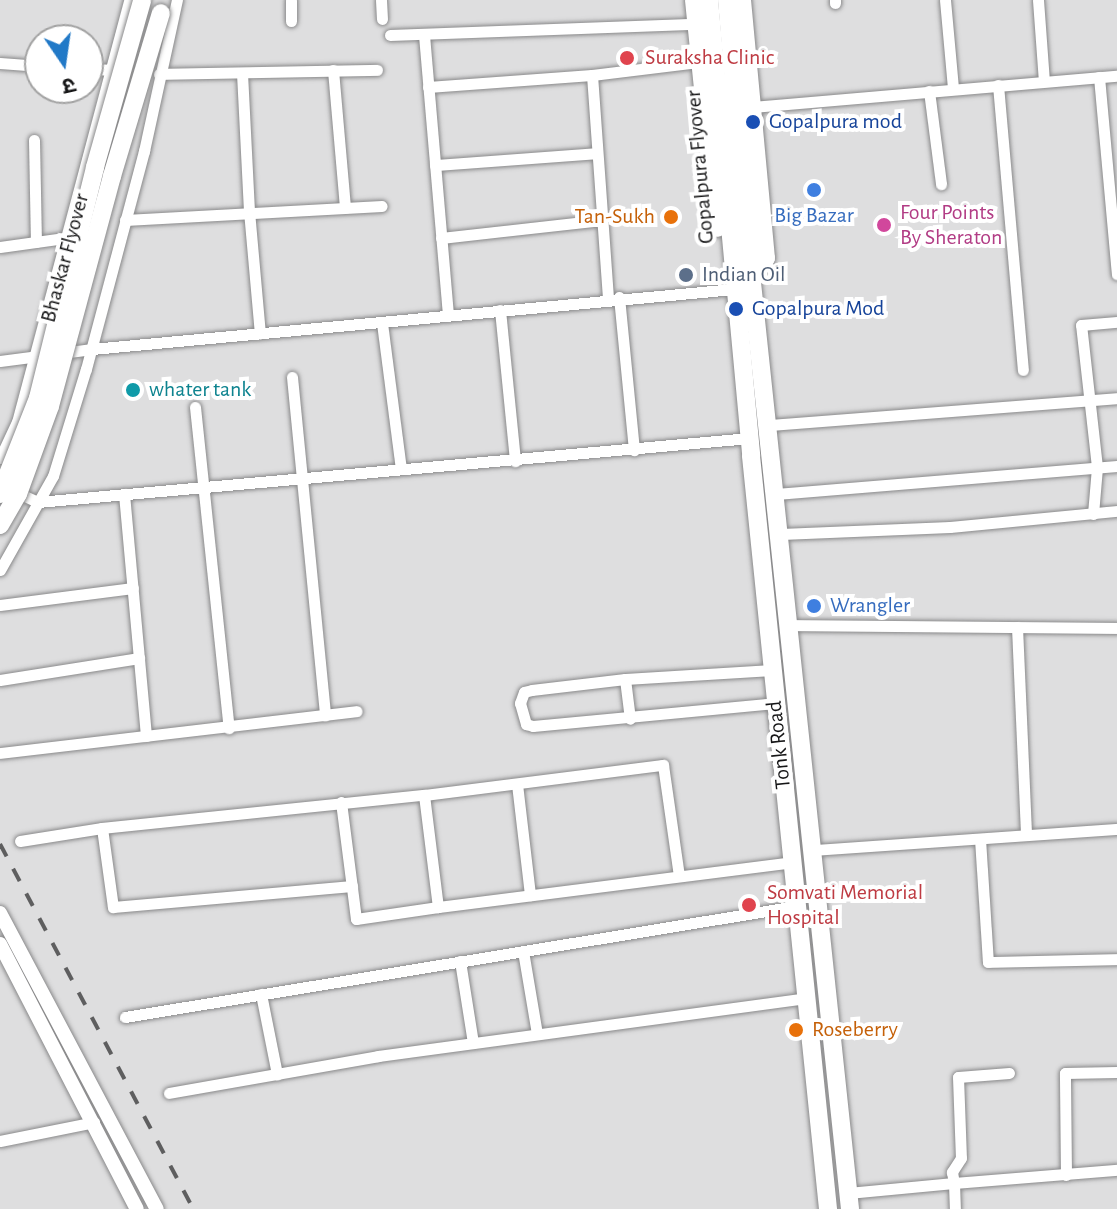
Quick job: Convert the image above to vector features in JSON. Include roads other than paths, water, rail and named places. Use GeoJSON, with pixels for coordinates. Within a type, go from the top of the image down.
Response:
{"type":"FeatureCollection","features":[{"type":"Feature","properties":{"kind":"main road","name":"Bhaskar Flyover"},"geometry":{"type":"LineString","coordinates":[[0,494],[38,398],[95,167],[142,0]]}},
{"type":"Feature","properties":{"kind":"main road"},"geometry":{"type":"LineString","coordinates":[[694,0],[721,265],[734,285]]}},
{"type":"Feature","properties":{"kind":"main road","name":"Gopalpura Flyover"},"geometry":{"type":"LineString","coordinates":[[709,0],[737,226],[753,277]]}},
{"type":"Feature","properties":{"kind":"main road","name":"Gopalpura Flyover"},"geometry":{"type":"LineString","coordinates":[[727,0],[737,226],[734,285]]}},
{"type":"Feature","properties":{"kind":"main road"},"geometry":{"type":"LineString","coordinates":[[742,0],[766,258],[753,277]]}},
{"type":"Feature","properties":{"kind":"main road","name":"Bhaskar Flyover"},"geometry":{"type":"LineString","coordinates":[[0,525],[18,494],[50,406],[112,176],[164,7]]}},
{"type":"Feature","properties":{"kind":"main road","name":"Tonk Road"},"geometry":{"type":"LineString","coordinates":[[753,277],[849,1201]]}},
{"type":"Feature","properties":{"kind":"main road","name":"Tonk Road"},"geometry":{"type":"LineString","coordinates":[[734,285],[828,1209]]}},
{"type":"Feature","properties":{"kind":"street"},"geometry":{"type":"LineString","coordinates":[[0,458],[4,442],[17,422],[129,0]]}},
{"type":"Feature","properties":{"kind":"street"},"geometry":{"type":"LineString","coordinates":[[0,570],[53,476],[92,349],[159,74],[175,22],[177,0]]}},
{"type":"Feature","properties":{"kind":"street"},"geometry":{"type":"LineString","coordinates":[[291,0],[291,21]]}},
{"type":"Feature","properties":{"kind":"street"},"geometry":{"type":"LineString","coordinates":[[381,0],[382,19]]}},
{"type":"Feature","properties":{"kind":"street"},"geometry":{"type":"LineString","coordinates":[[945,0],[953,88]]}},
{"type":"Feature","properties":{"kind":"street"},"geometry":{"type":"LineString","coordinates":[[1038,0],[1044,81]]}},
{"type":"Feature","properties":{"kind":"street"},"geometry":{"type":"LineString","coordinates":[[390,35],[696,24]]}},
{"type":"Feature","properties":{"kind":"street"},"geometry":{"type":"LineString","coordinates":[[424,35],[448,315]]}},
{"type":"Feature","properties":{"kind":"street"},"geometry":{"type":"LineString","coordinates":[[428,87],[592,75],[698,62]]}},
{"type":"Feature","properties":{"kind":"street"},"geometry":{"type":"LineString","coordinates":[[0,63],[24,65]]}},
{"type":"Feature","properties":{"kind":"street"},"geometry":{"type":"LineString","coordinates":[[104,70],[111,70]]}},
{"type":"Feature","properties":{"kind":"street"},"geometry":{"type":"LineString","coordinates":[[333,70],[345,207]]}},
{"type":"Feature","properties":{"kind":"street"},"geometry":{"type":"LineString","coordinates":[[159,74],[377,70]]}},
{"type":"Feature","properties":{"kind":"street"},"geometry":{"type":"LineString","coordinates":[[242,73],[249,211],[260,334]]}},
{"type":"Feature","properties":{"kind":"street"},"geometry":{"type":"LineString","coordinates":[[592,75],[602,220],[634,450]]}},
{"type":"Feature","properties":{"kind":"street"},"geometry":{"type":"LineString","coordinates":[[752,107],[1117,76]]}},
{"type":"Feature","properties":{"kind":"street"},"geometry":{"type":"LineString","coordinates":[[1099,77],[1113,174],[1117,274]]}},
{"type":"Feature","properties":{"kind":"street"},"geometry":{"type":"LineString","coordinates":[[998,85],[1023,370]]}},
{"type":"Feature","properties":{"kind":"street"},"geometry":{"type":"LineString","coordinates":[[929,91],[941,184]]}},
{"type":"Feature","properties":{"kind":"street"},"geometry":{"type":"LineString","coordinates":[[34,140],[36,242]]}},
{"type":"Feature","properties":{"kind":"street"},"geometry":{"type":"LineString","coordinates":[[435,165],[597,153]]}},
{"type":"Feature","properties":{"kind":"street"},"geometry":{"type":"LineString","coordinates":[[125,220],[382,206]]}},
{"type":"Feature","properties":{"kind":"street"},"geometry":{"type":"LineString","coordinates":[[441,238],[602,220]]}},
{"type":"Feature","properties":{"kind":"street"},"geometry":{"type":"LineString","coordinates":[[0,247],[64,238]]}},
{"type":"Feature","properties":{"kind":"street"},"geometry":{"type":"LineString","coordinates":[[0,361],[92,349],[382,323],[734,285]]}},
{"type":"Feature","properties":{"kind":"street"},"geometry":{"type":"LineString","coordinates":[[500,310],[515,461]]}},
{"type":"Feature","properties":{"kind":"street"},"geometry":{"type":"LineString","coordinates":[[1093,514],[1097,467],[1081,325],[1117,322]]}},
{"type":"Feature","properties":{"kind":"street"},"geometry":{"type":"LineString","coordinates":[[382,323],[401,469]]}},
{"type":"Feature","properties":{"kind":"street"},"geometry":{"type":"LineString","coordinates":[[292,377],[325,715]]}},
{"type":"Feature","properties":{"kind":"street"},"geometry":{"type":"LineString","coordinates":[[769,425],[1117,398]]}},
{"type":"Feature","properties":{"kind":"street"},"geometry":{"type":"LineString","coordinates":[[195,407],[229,728]]}},
{"type":"Feature","properties":{"kind":"street"},"geometry":{"type":"LineString","coordinates":[[0,485],[38,502],[749,438]]}},
{"type":"Feature","properties":{"kind":"street"},"geometry":{"type":"LineString","coordinates":[[776,494],[1117,466]]}},
{"type":"Feature","properties":{"kind":"street"},"geometry":{"type":"LineString","coordinates":[[124,494],[146,736]]}},
{"type":"Feature","properties":{"kind":"street"},"geometry":{"type":"LineString","coordinates":[[781,534],[950,527],[1117,511]]}},
{"type":"Feature","properties":{"kind":"street"},"geometry":{"type":"LineString","coordinates":[[0,605],[133,588]]}},
{"type":"Feature","properties":{"kind":"street"},"geometry":{"type":"LineString","coordinates":[[767,624],[1117,628]]}},
{"type":"Feature","properties":{"kind":"street"},"geometry":{"type":"LineString","coordinates":[[1017,627],[1026,835]]}},
{"type":"Feature","properties":{"kind":"street"},"geometry":{"type":"LineString","coordinates":[[0,680],[139,658]]}},
{"type":"Feature","properties":{"kind":"street"},"geometry":{"type":"LineString","coordinates":[[772,670],[625,679],[532,690],[524,692],[520,703],[526,724],[533,726],[775,703]]}},
{"type":"Feature","properties":{"kind":"street"},"geometry":{"type":"LineString","coordinates":[[625,679],[630,719]]}},
{"type":"Feature","properties":{"kind":"street"},"geometry":{"type":"LineString","coordinates":[[0,753],[357,711]]}},
{"type":"Feature","properties":{"kind":"street"},"geometry":{"type":"LineString","coordinates":[[20,841],[102,828],[424,795],[663,765],[679,876]]}},
{"type":"Feature","properties":{"kind":"street"},"geometry":{"type":"LineString","coordinates":[[517,784],[530,895]]}},
{"type":"Feature","properties":{"kind":"street"},"geometry":{"type":"LineString","coordinates":[[424,795],[438,907]]}},
{"type":"Feature","properties":{"kind":"street"},"geometry":{"type":"LineString","coordinates":[[341,802],[356,919],[792,862]]}},
{"type":"Feature","properties":{"kind":"street"},"geometry":{"type":"LineString","coordinates":[[102,828],[113,907],[352,886]]}},
{"type":"Feature","properties":{"kind":"street"},"geometry":{"type":"LineString","coordinates":[[814,850],[1117,829]]}},
{"type":"Feature","properties":{"kind":"street"},"geometry":{"type":"LineString","coordinates":[[980,839],[988,962],[1117,959]]}},
{"type":"Feature","properties":{"kind":"street"},"geometry":{"type":"LineString","coordinates":[[125,1017],[796,906]]}},
{"type":"Feature","properties":{"kind":"street"},"geometry":{"type":"LineString","coordinates":[[0,913],[157,1209]]}},
{"type":"Feature","properties":{"kind":"street"},"geometry":{"type":"LineString","coordinates":[[0,944],[137,1209]]}},
{"type":"Feature","properties":{"kind":"street"},"geometry":{"type":"LineString","coordinates":[[523,951],[537,1034]]}},
{"type":"Feature","properties":{"kind":"street"},"geometry":{"type":"LineString","coordinates":[[460,961],[473,1043]]}},
{"type":"Feature","properties":{"kind":"street"},"geometry":{"type":"LineString","coordinates":[[261,994],[277,1074]]}},
{"type":"Feature","properties":{"kind":"street"},"geometry":{"type":"LineString","coordinates":[[169,1093],[473,1043],[806,998]]}},
{"type":"Feature","properties":{"kind":"street"},"geometry":{"type":"LineString","coordinates":[[1066,1175],[1065,1073],[1117,1072]]}},
{"type":"Feature","properties":{"kind":"street"},"geometry":{"type":"LineString","coordinates":[[955,1209],[952,1172],[961,1158],[958,1077],[1009,1073]]}},
{"type":"Feature","properties":{"kind":"street"},"geometry":{"type":"LineString","coordinates":[[0,1141],[94,1122]]}},
{"type":"Feature","properties":{"kind":"street"},"geometry":{"type":"LineString","coordinates":[[849,1201],[954,1183],[1117,1170]]}},
{"type":"Feature","properties":{"kind":"railway"},"geometry":{"type":"LineString","coordinates":[[0,844],[193,1209]]}},
{"type":"Feature","properties":{"kind":"place","name":"Suraksha Clinic"},"geometry":{"type":"Point","coordinates":[627,58]}},
{"type":"Feature","properties":{"kind":"place","name":"Gopalpura mod"},"geometry":{"type":"Point","coordinates":[753,122]}},
{"type":"Feature","properties":{"kind":"place","name":"Big Bazar"},"geometry":{"type":"Point","coordinates":[814,190]}},
{"type":"Feature","properties":{"kind":"place","name":"Tan-Sukh"},"geometry":{"type":"Point","coordinates":[671,217]}},
{"type":"Feature","properties":{"kind":"place","name":"Four Points By Sheraton"},"geometry":{"type":"Point","coordinates":[884,225]}},
{"type":"Feature","properties":{"kind":"place","name":"Indian Oil"},"geometry":{"type":"Point","coordinates":[686,275]}},
{"type":"Feature","properties":{"kind":"place","name":"Gopalpura Mod"},"geometry":{"type":"Point","coordinates":[736,309]}},
{"type":"Feature","properties":{"kind":"place","name":"whater tank"},"geometry":{"type":"Point","coordinates":[133,390]}},
{"type":"Feature","properties":{"kind":"place","name":"Wrangler"},"geometry":{"type":"Point","coordinates":[814,606]}},
{"type":"Feature","properties":{"kind":"place","name":"Somvati Memorial Hospital"},"geometry":{"type":"Point","coordinates":[749,905]}},
{"type":"Feature","properties":{"kind":"place","name":"Roseberry"},"geometry":{"type":"Point","coordinates":[796,1030]}}]}
